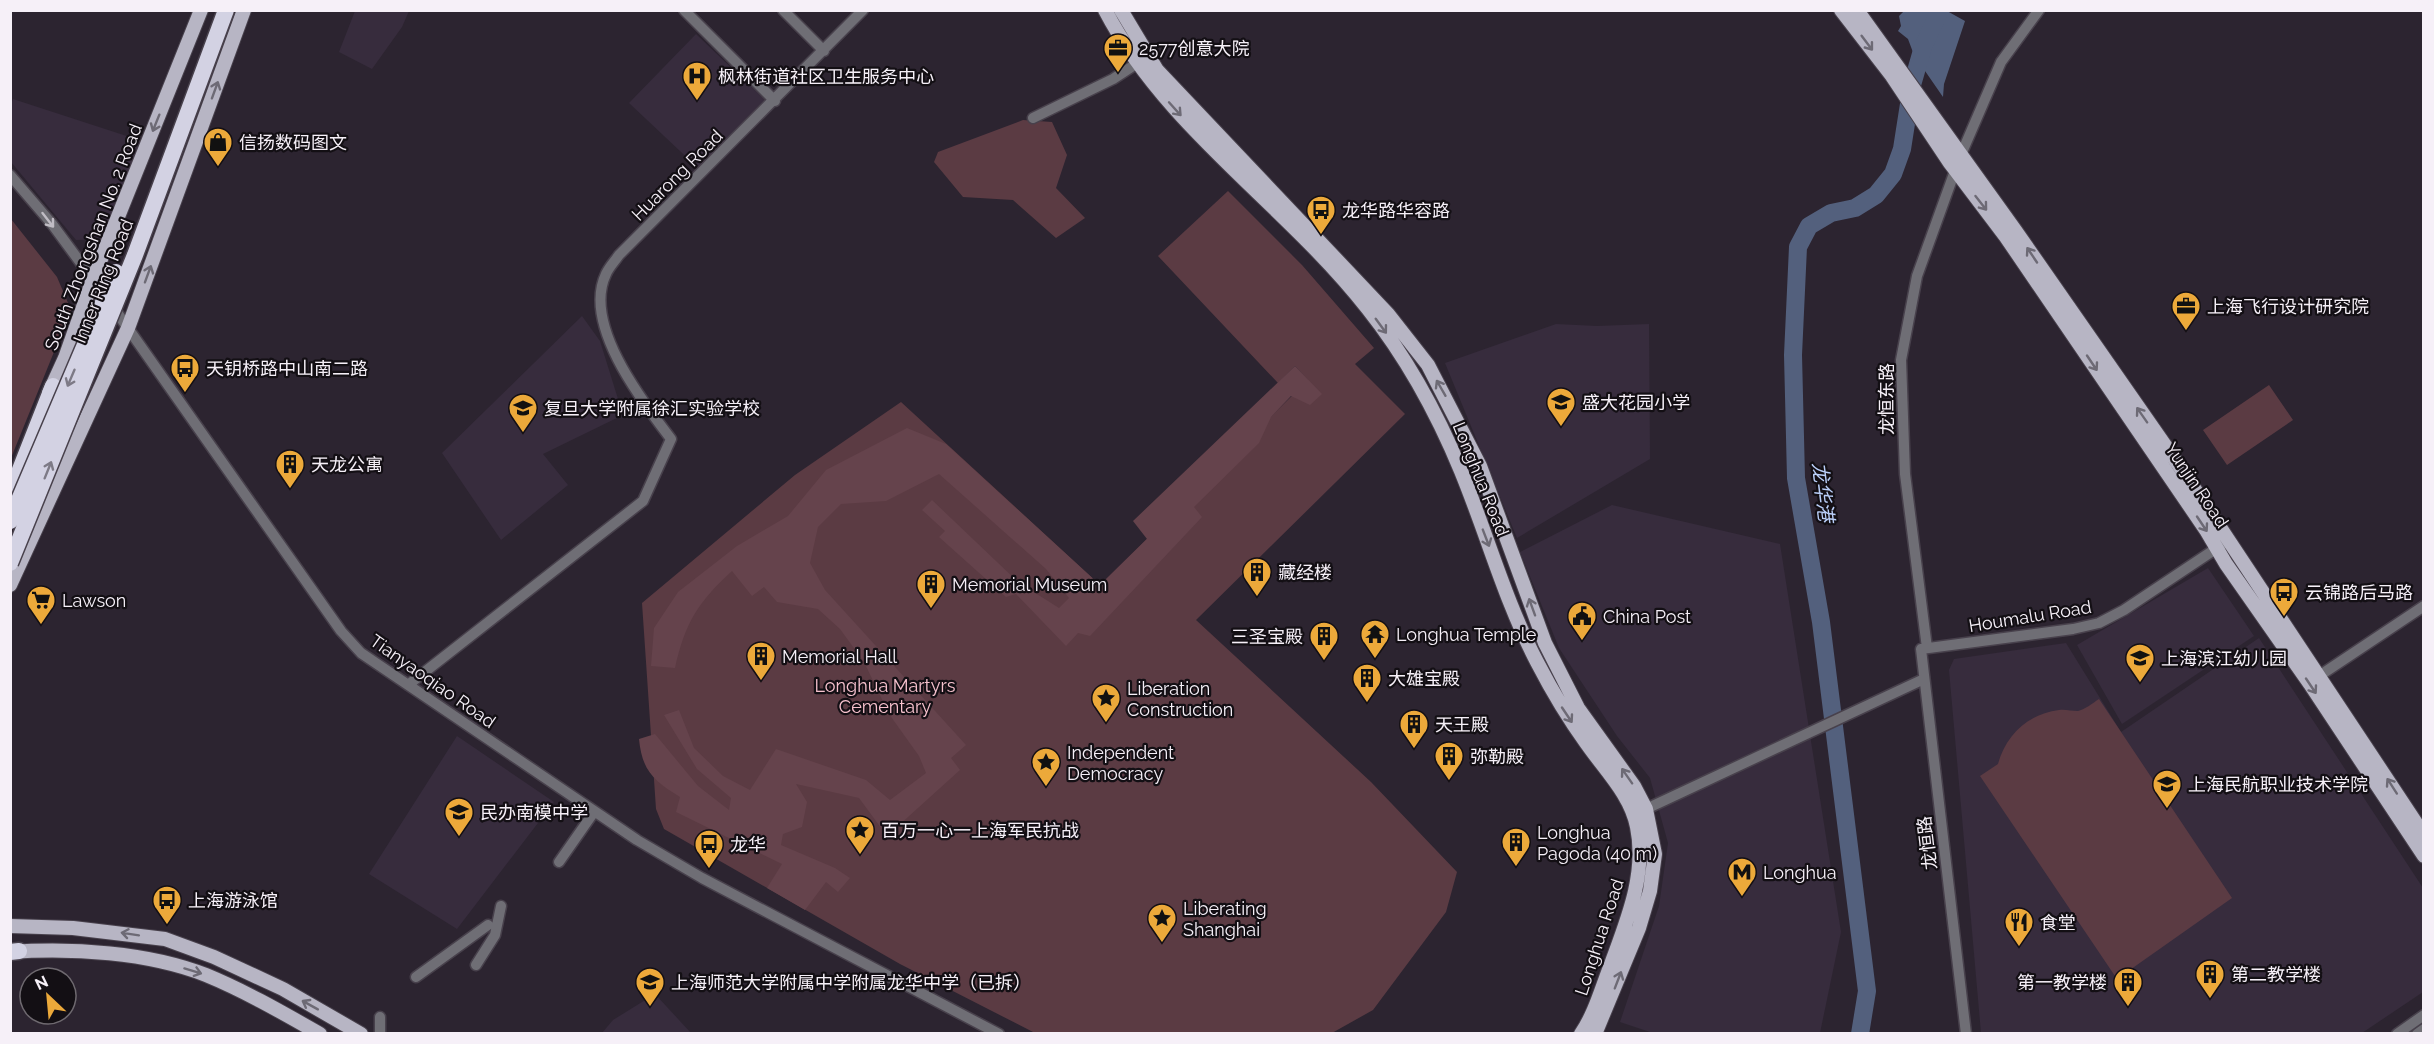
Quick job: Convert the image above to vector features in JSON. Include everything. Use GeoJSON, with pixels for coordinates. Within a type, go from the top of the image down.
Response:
{"type":"FeatureCollection","features":[{"type":"Feature","properties":{"kind":"highway","name":"Inner Ring Road"},"geometry":{"type":"LineString","coordinates":[[10,521],[128,246],[214,10]]}},
{"type":"Feature","properties":{"kind":"highway","name":"Inner Ring Road"},"geometry":{"type":"LineString","coordinates":[[10,563],[135,255],[226,10]]}},
{"type":"Feature","properties":{"kind":"highway"},"geometry":{"type":"LineString","coordinates":[[10,495],[53,386]]}},
{"type":"Feature","properties":{"kind":"main road","name":"South Zhongshan No. 2 Road"},"geometry":{"type":"LineString","coordinates":[[10,472],[33,417],[53,386],[93,279],[201,10]]}},
{"type":"Feature","properties":{"kind":"main road"},"geometry":{"type":"LineString","coordinates":[[10,585],[128,328],[244,10]]}},
{"type":"Feature","properties":{"kind":"main road","name":"Longhua Road"},"geometry":{"type":"LineString","coordinates":[[1105,10],[1115,30],[1172,107],[1338,275],[1389,337],[1431,407],[1460,470],[1519,627],[1534,657],[1557,699],[1628,803],[1637,825],[1641,859],[1636,885],[1629,916],[1592,1016],[1581,1034]]}},
{"type":"Feature","properties":{"kind":"main road","name":"Longhua Road"},"geometry":{"type":"LineString","coordinates":[[1120,10],[1157,70],[1388,314],[1428,365],[1480,466],[1545,643],[1578,708],[1634,786],[1646,809],[1655,854],[1650,891],[1639,928],[1595,1034]]}},
{"type":"Feature","properties":{"kind":"main road","name":"Yunjin Road"},"geometry":{"type":"LineString","coordinates":[[1841,10],[1892,76],[1934,139],[1957,163]]}},
{"type":"Feature","properties":{"kind":"main road","name":"Yunjin Road"},"geometry":{"type":"LineString","coordinates":[[1857,10],[1938,125],[1957,163],[2006,237],[2319,676],[2424,835]]}},
{"type":"Feature","properties":{"kind":"main road"},"geometry":{"type":"LineString","coordinates":[[10,511],[49,421],[53,386]]}},
{"type":"Feature","properties":{"kind":"main road","name":"Yunjin Road"},"geometry":{"type":"LineString","coordinates":[[2223,544],[2424,856]]}},
{"type":"Feature","properties":{"kind":"main road"},"geometry":{"type":"LineString","coordinates":[[10,926],[74,928],[165,939],[214,957],[273,985],[361,1034]]}},
{"type":"Feature","properties":{"kind":"main road"},"geometry":{"type":"LineString","coordinates":[[13,952],[122,954],[160,961],[206,975],[320,1034]]}},
{"type":"Feature","properties":{"kind":"street"},"geometry":{"type":"LineString","coordinates":[[684,10],[775,101]]}},
{"type":"Feature","properties":{"kind":"street"},"geometry":{"type":"LineString","coordinates":[[783,10],[824,51]]}},
{"type":"Feature","properties":{"kind":"street","name":"Huarong Road"},"geometry":{"type":"LineString","coordinates":[[408,685],[643,501],[671,439],[636,394],[607,333],[601,311],[601,293],[606,274],[619,255],[775,101],[863,10]]}},
{"type":"Feature","properties":{"kind":"street","name":"龙恒东路"},"geometry":{"type":"LineString","coordinates":[[1924,649],[1905,474],[1901,360],[1917,276],[1957,163],[2001,62],[2039,10]]}},
{"type":"Feature","properties":{"kind":"street"},"geometry":{"type":"LineString","coordinates":[[1033,117],[1113,79],[1139,62]]}},
{"type":"Feature","properties":{"kind":"street","name":"Tianyaoqiao Road"},"geometry":{"type":"LineString","coordinates":[[10,175],[93,279],[341,631],[361,653],[594,812],[702,878],[999,1034]]}},
{"type":"Feature","properties":{"kind":"street","name":"Houmalu Road"},"geometry":{"type":"LineString","coordinates":[[1924,649],[2073,629],[2099,623],[2124,610],[2223,544]]}},
{"type":"Feature","properties":{"kind":"street"},"geometry":{"type":"LineString","coordinates":[[2319,676],[2424,606]]}},
{"type":"Feature","properties":{"kind":"street","name":"龙恒路"},"geometry":{"type":"LineString","coordinates":[[1924,649],[1924,679],[1966,1034]]}},
{"type":"Feature","properties":{"kind":"street"},"geometry":{"type":"LineString","coordinates":[[1646,809],[1924,679]]}},
{"type":"Feature","properties":{"kind":"street"},"geometry":{"type":"LineString","coordinates":[[559,862],[594,812]]}},
{"type":"Feature","properties":{"kind":"street"},"geometry":{"type":"LineString","coordinates":[[476,965],[495,934],[501,906]]}},
{"type":"Feature","properties":{"kind":"street"},"geometry":{"type":"LineString","coordinates":[[416,977],[488,925]]}},
{"type":"Feature","properties":{"kind":"street"},"geometry":{"type":"LineString","coordinates":[[2397,1034],[2424,1015]]}},
{"type":"Feature","properties":{"kind":"street"},"geometry":{"type":"LineString","coordinates":[[380,1017],[380,1034]]}},
{"type":"Feature","properties":{"kind":"street"},"geometry":{"type":"LineString","coordinates":[[2417,1034],[2424,1029]]}},
{"type":"Feature","properties":{"kind":"shaded area"},"geometry":{"type":"Polygon","coordinates":[[[355,11],[409,11],[402,27],[372,69],[339,52],[355,11]]]}},
{"type":"Feature","properties":{"kind":"shaded area","name":"枫林街道社区卫生服务中心"},"geometry":{"type":"Polygon","coordinates":[[[696,34],[765,100],[698,168],[629,103],[696,34]]]}},
{"type":"Feature","properties":{"kind":"shaded area"},"geometry":{"type":"Polygon","coordinates":[[[13,99],[142,141],[112,216],[98,239],[76,240],[11,162],[10,107],[13,99]]]}},
{"type":"Feature","properties":{"kind":"shaded area","name":"复旦大学附属徐汇实验学校"},"geometry":{"type":"Polygon","coordinates":[[[582,316],[600,341],[623,415],[543,454],[568,485],[501,540],[442,453],[582,316]]]}},
{"type":"Feature","properties":{"kind":"shaded area","name":"盛大花园小学"},"geometry":{"type":"Polygon","coordinates":[[[1556,324],[1597,326],[1649,324],[1650,459],[1517,538],[1445,363],[1556,324]]]}},
{"type":"Feature","properties":{"kind":"shaded area"},"geometry":{"type":"Polygon","coordinates":[[[1612,505],[1780,544],[1841,932],[1820,1033],[1653,1033],[1620,1022],[1659,906],[1668,843],[1650,778],[1617,736],[1559,648],[1520,552],[1612,505]]]}},
{"type":"Feature","properties":{"kind":"shaded area","name":"上海滨江幼儿园"},"geometry":{"type":"Polygon","coordinates":[[[2208,568],[2254,636],[2122,724],[2077,645],[2208,568]]]}},
{"type":"Feature","properties":{"kind":"shaded area","name":"上海民航职业技术学院"},"geometry":{"type":"Polygon","coordinates":[[[2259,638],[2423,888],[2423,992],[2362,1033],[1981,1033],[1949,670],[1954,659],[2066,643],[2121,732],[2259,638]]]}},
{"type":"Feature","properties":{"kind":"shaded area","name":"民办南模中学"},"geometry":{"type":"Polygon","coordinates":[[[457,736],[554,802],[457,929],[369,874],[457,736]]]}},
{"type":"Feature","properties":{"kind":"shaded area","name":"上海师范大学附属中学附属龙华中学（已拆）"},"geometry":{"type":"Polygon","coordinates":[[[655,994],[691,1033],[602,1033],[613,1020],[655,994]]]}},
{"type":"Feature","properties":{"kind":"green space"},"geometry":{"type":"Polygon","coordinates":[[[1023,120],[1052,122],[1067,155],[1056,188],[1085,218],[1056,238],[1013,200],[963,197],[934,162],[938,152],[1023,120]]]}},
{"type":"Feature","properties":{"kind":"green space","name":"Longhua Martyrs Cementary"},"geometry":{"type":"Polygon","coordinates":[[[1228,191],[1302,265],[1374,348],[1355,364],[1405,414],[1196,620],[1371,782],[1457,872],[1446,912],[1373,1010],[1332,1033],[1035,1033],[900,964],[664,829],[656,809],[642,603],[795,475],[901,402],[1100,585],[1308,380],[1295,366],[1278,383],[1158,256],[1228,191]]]}},
{"type":"Feature","properties":{"kind":"green space"},"geometry":{"type":"Polygon","coordinates":[[[11,219],[57,277],[71,310],[11,458],[11,219]]]}},
{"type":"Feature","properties":{"kind":"green space"},"geometry":{"type":"Polygon","coordinates":[[[1295,366],[1322,394],[1310,405],[1291,396],[1271,417],[1259,443],[1194,507],[1202,517],[1090,636],[1078,633],[1066,646],[1016,594],[1006,597],[939,537],[945,531],[922,510],[932,500],[1018,582],[1059,608],[1069,598],[1046,569],[939,474],[886,501],[841,504],[818,527],[810,563],[825,590],[966,745],[951,758],[960,770],[887,836],[859,798],[796,784],[807,802],[802,827],[783,834],[781,845],[835,868],[850,878],[838,892],[826,882],[805,910],[767,888],[782,864],[676,812],[680,797],[656,780],[646,767],[639,739],[655,734],[698,786],[729,810],[731,798],[697,769],[664,715],[679,710],[694,748],[723,776],[750,790],[776,749],[866,780],[890,800],[926,773],[919,756],[889,714],[864,662],[840,629],[818,609],[777,602],[764,587],[752,596],[732,571],[710,593],[694,614],[683,638],[675,668],[651,666],[654,628],[678,592],[737,546],[788,516],[826,470],[907,428],[946,444],[1100,585],[1147,539],[1133,521],[1295,366]]]}},
{"type":"Feature","properties":{"kind":"green space"},"geometry":{"type":"Polygon","coordinates":[[[2269,385],[2293,420],[2227,465],[2203,430],[2269,385]]]}},
{"type":"Feature","properties":{"kind":"green space"},"geometry":{"type":"Polygon","coordinates":[[[2099,699],[2232,898],[2117,979],[1980,776],[1998,764],[2013,735],[2028,721],[2048,712],[2078,711],[2099,699]]]}},
{"type":"Feature","properties":{"kind":"water"},"geometry":{"type":"Polygon","coordinates":[[[1904,11],[1947,11],[1965,21],[1944,84],[1943,97],[1914,55],[1908,39],[1898,31],[1901,26],[1899,16],[1904,11]]]}},
{"type":"Feature","properties":{"kind":"waterway","name":"龙华港"},"geometry":{"type":"LineString","coordinates":[[1860,1034],[1867,991],[1821,622],[1796,478],[1793,355],[1798,247],[1809,226],[1831,213],[1855,208],[1876,195],[1893,174],[1902,149],[1912,85],[1923,47],[1940,10]]}},
{"type":"Feature","properties":{"kind":"place","name":"2577创意大院"},"geometry":{"type":"Point","coordinates":[1118,74]}},
{"type":"Feature","properties":{"kind":"place","name":"枫林街道社区卫生服务中心"},"geometry":{"type":"Point","coordinates":[697,102]}},
{"type":"Feature","properties":{"kind":"place","name":"信扬数码图文"},"geometry":{"type":"Point","coordinates":[218,168]}},
{"type":"Feature","properties":{"kind":"place","name":"龙华路华容路"},"geometry":{"type":"Point","coordinates":[1321,236]}},
{"type":"Feature","properties":{"kind":"place","name":"上海飞行设计研究院"},"geometry":{"type":"Point","coordinates":[2186,332]}},
{"type":"Feature","properties":{"kind":"place","name":"天钥桥路中山南二路"},"geometry":{"type":"Point","coordinates":[185,394]}},
{"type":"Feature","properties":{"kind":"place","name":"盛大花园小学"},"geometry":{"type":"Point","coordinates":[1561,428]}},
{"type":"Feature","properties":{"kind":"place","name":"复旦大学附属徐汇实验学校"},"geometry":{"type":"Point","coordinates":[523,434]}},
{"type":"Feature","properties":{"kind":"place","name":"天龙公寓"},"geometry":{"type":"Point","coordinates":[290,490]}},
{"type":"Feature","properties":{"kind":"place","name":"藏经楼"},"geometry":{"type":"Point","coordinates":[1257,598]}},
{"type":"Feature","properties":{"kind":"place","name":"Memorial Museum"},"geometry":{"type":"Point","coordinates":[931,610]}},
{"type":"Feature","properties":{"kind":"place","name":"云锦路后马路"},"geometry":{"type":"Point","coordinates":[2284,618]}},
{"type":"Feature","properties":{"kind":"place","name":"Lawson"},"geometry":{"type":"Point","coordinates":[41,626]}},
{"type":"Feature","properties":{"kind":"place","name":"China Post"},"geometry":{"type":"Point","coordinates":[1582,642]}},
{"type":"Feature","properties":{"kind":"place","name":"Longhua Temple"},"geometry":{"type":"Point","coordinates":[1375,660]}},
{"type":"Feature","properties":{"kind":"place","name":"三圣宝殿"},"geometry":{"type":"Point","coordinates":[1324,662]}},
{"type":"Feature","properties":{"kind":"place","name":"Memorial Hall"},"geometry":{"type":"Point","coordinates":[761,682]}},
{"type":"Feature","properties":{"kind":"place","name":"上海滨江幼儿园"},"geometry":{"type":"Point","coordinates":[2140,684]}},
{"type":"Feature","properties":{"kind":"place","name":"大雄宝殿"},"geometry":{"type":"Point","coordinates":[1367,704]}},
{"type":"Feature","properties":{"kind":"place","name":"Liberation Construction"},"geometry":{"type":"Point","coordinates":[1106,724]}},
{"type":"Feature","properties":{"kind":"place","name":"天王殿"},"geometry":{"type":"Point","coordinates":[1414,750]}},
{"type":"Feature","properties":{"kind":"place","name":"弥勒殿"},"geometry":{"type":"Point","coordinates":[1449,782]}},
{"type":"Feature","properties":{"kind":"place","name":"Independent Democracy"},"geometry":{"type":"Point","coordinates":[1046,788]}},
{"type":"Feature","properties":{"kind":"place","name":"上海民航职业技术学院"},"geometry":{"type":"Point","coordinates":[2167,810]}},
{"type":"Feature","properties":{"kind":"place","name":"民办南模中学"},"geometry":{"type":"Point","coordinates":[459,838]}},
{"type":"Feature","properties":{"kind":"place","name":"百万一心一上海军民抗战"},"geometry":{"type":"Point","coordinates":[860,856]}},
{"type":"Feature","properties":{"kind":"place","name":"Longhua Pagoda (40 m)"},"geometry":{"type":"Point","coordinates":[1516,868]}},
{"type":"Feature","properties":{"kind":"place","name":"龙华"},"geometry":{"type":"Point","coordinates":[709,870]}},
{"type":"Feature","properties":{"kind":"place","name":"Longhua"},"geometry":{"type":"Point","coordinates":[1742,898]}},
{"type":"Feature","properties":{"kind":"place","name":"上海游泳馆"},"geometry":{"type":"Point","coordinates":[167,926]}},
{"type":"Feature","properties":{"kind":"place","name":"Liberating Shanghai"},"geometry":{"type":"Point","coordinates":[1162,944]}},
{"type":"Feature","properties":{"kind":"place","name":"食堂"},"geometry":{"type":"Point","coordinates":[2019,948]}},
{"type":"Feature","properties":{"kind":"place","name":"第二教学楼"},"geometry":{"type":"Point","coordinates":[2210,1000]}},
{"type":"Feature","properties":{"kind":"place","name":"上海师范大学附属中学附属龙华中学（已拆）"},"geometry":{"type":"Point","coordinates":[650,1008]}},
{"type":"Feature","properties":{"kind":"place","name":"第一教学楼"},"geometry":{"type":"Point","coordinates":[2128,1008]}}]}
